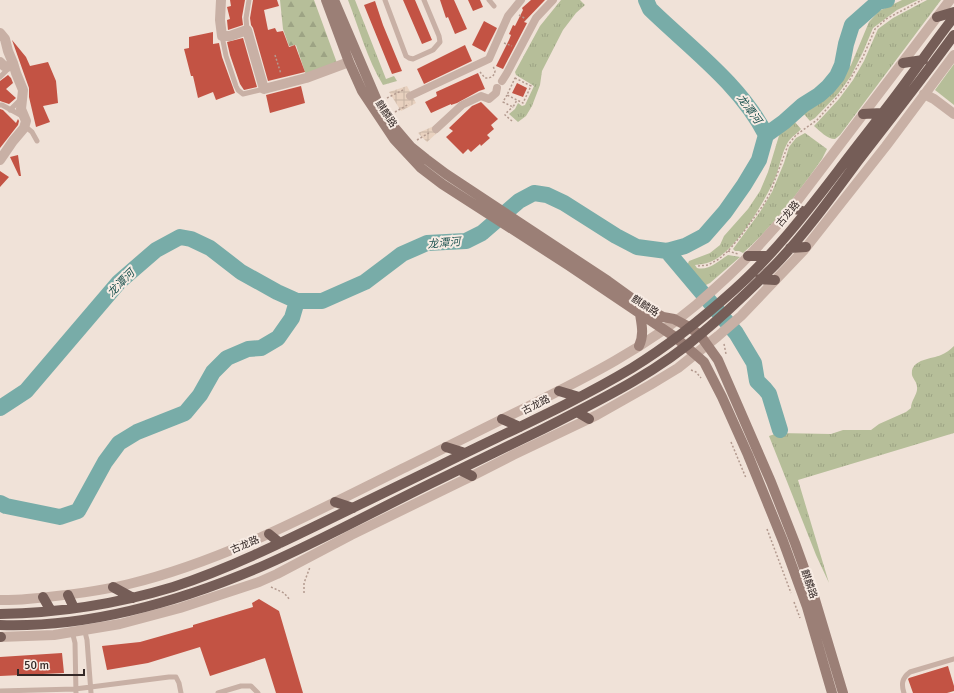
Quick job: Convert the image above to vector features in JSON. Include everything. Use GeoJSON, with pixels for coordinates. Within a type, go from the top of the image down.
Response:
{"type":"FeatureCollection","features":[{"type":"Feature","properties":{"kind":"main road","name":"麒麟路"},"geometry":{"type":"LineString","coordinates":[[326,0],[349,62],[362,91],[378,117],[398,144],[431,176],[676,338],[696,354],[708,368],[748,456],[783,541],[807,607],[832,693]]}},
{"type":"Feature","properties":{"kind":"main road","name":"麒麟路"},"geometry":{"type":"LineString","coordinates":[[334,0],[367,78],[388,120],[416,151],[446,174],[608,281],[644,307],[663,317],[676,320],[689,327],[700,335],[707,344],[718,360],[771,482],[815,600],[843,693]]}},
{"type":"Feature","properties":{"kind":"main road"},"geometry":{"type":"LineString","coordinates":[[937,17],[954,12]]}},
{"type":"Feature","properties":{"kind":"main road","name":"古龙路"},"geometry":{"type":"LineString","coordinates":[[0,614],[86,607],[133,598],[174,586],[207,574],[280,543],[353,508],[580,397],[633,368],[676,338],[721,301],[768,256],[806,212],[923,60],[954,17]]}},
{"type":"Feature","properties":{"kind":"main road"},"geometry":{"type":"LineString","coordinates":[[0,626],[83,626],[173,600],[213,586],[312,543],[577,412],[638,379],[672,357],[700,335],[760,280],[790,248],[831,198],[954,35]]}},
{"type":"Feature","properties":{"kind":"main road"},"geometry":{"type":"LineString","coordinates":[[903,63],[923,60]]}},
{"type":"Feature","properties":{"kind":"main road"},"geometry":{"type":"LineString","coordinates":[[864,114],[882,113]]}},
{"type":"Feature","properties":{"kind":"main road"},"geometry":{"type":"LineString","coordinates":[[791,208],[806,212]]}},
{"type":"Feature","properties":{"kind":"main road"},"geometry":{"type":"LineString","coordinates":[[790,248],[806,247]]}},
{"type":"Feature","properties":{"kind":"main road"},"geometry":{"type":"LineString","coordinates":[[744,255],[768,256]]}},
{"type":"Feature","properties":{"kind":"main road"},"geometry":{"type":"LineString","coordinates":[[760,280],[775,280]]}},
{"type":"Feature","properties":{"kind":"main road"},"geometry":{"type":"LineString","coordinates":[[639,346],[643,336],[643,327],[640,314]]}},
{"type":"Feature","properties":{"kind":"main road"},"geometry":{"type":"LineString","coordinates":[[559,391],[580,397]]}},
{"type":"Feature","properties":{"kind":"main road"},"geometry":{"type":"LineString","coordinates":[[577,412],[589,419]]}},
{"type":"Feature","properties":{"kind":"main road"},"geometry":{"type":"LineString","coordinates":[[502,419],[520,427]]}},
{"type":"Feature","properties":{"kind":"main road"},"geometry":{"type":"LineString","coordinates":[[446,447],[465,453]]}},
{"type":"Feature","properties":{"kind":"main road"},"geometry":{"type":"LineString","coordinates":[[460,470],[472,476]]}},
{"type":"Feature","properties":{"kind":"main road"},"geometry":{"type":"LineString","coordinates":[[335,502],[353,508]]}},
{"type":"Feature","properties":{"kind":"main road"},"geometry":{"type":"LineString","coordinates":[[269,534],[280,543]]}},
{"type":"Feature","properties":{"kind":"main road"},"geometry":{"type":"LineString","coordinates":[[113,587],[133,598]]}},
{"type":"Feature","properties":{"kind":"main road"},"geometry":{"type":"LineString","coordinates":[[68,595],[74,608]]}},
{"type":"Feature","properties":{"kind":"main road"},"geometry":{"type":"LineString","coordinates":[[43,597],[51,611]]}},
{"type":"Feature","properties":{"kind":"street"},"geometry":{"type":"LineString","coordinates":[[221,0],[220,20],[222,36],[230,36],[247,30],[264,89],[306,78],[349,62]]}},
{"type":"Feature","properties":{"kind":"street"},"geometry":{"type":"LineString","coordinates":[[410,96],[489,59],[512,10],[521,0]]}},
{"type":"Feature","properties":{"kind":"street"},"geometry":{"type":"LineString","coordinates":[[502,81],[532,24],[553,0]]}},
{"type":"Feature","properties":{"kind":"street"},"geometry":{"type":"LineString","coordinates":[[0,600],[68,595],[113,587],[191,566],[244,545],[335,502],[589,376],[639,346],[695,305],[714,288],[744,255],[760,245],[791,208],[864,114],[950,0]]}},
{"type":"Feature","properties":{"kind":"street"},"geometry":{"type":"LineString","coordinates":[[0,33],[5,39],[7,64],[16,73],[23,90],[21,109],[24,123],[0,160]]}},
{"type":"Feature","properties":{"kind":"street"},"geometry":{"type":"LineString","coordinates":[[83,626],[120,624],[173,610],[259,582],[351,535],[589,419],[650,386],[678,368],[731,325],[806,247],[886,146],[954,55]]}},
{"type":"Feature","properties":{"kind":"street"},"geometry":{"type":"LineString","coordinates":[[436,129],[462,105],[481,96],[489,99],[496,93],[497,88]]}},
{"type":"Feature","properties":{"kind":"street"},"geometry":{"type":"LineString","coordinates":[[924,94],[934,99],[954,114]]}},
{"type":"Feature","properties":{"kind":"street"},"geometry":{"type":"LineString","coordinates":[[0,637],[48,635],[71,627]]}},
{"type":"Feature","properties":{"kind":"lane"},"geometry":{"type":"LineString","coordinates":[[247,30],[246,18],[249,0]]}},
{"type":"Feature","properties":{"kind":"lane"},"geometry":{"type":"LineString","coordinates":[[385,0],[406,56],[413,59],[433,50],[440,42],[439,36],[424,0]]}},
{"type":"Feature","properties":{"kind":"lane"},"geometry":{"type":"LineString","coordinates":[[489,0],[494,6]]}},
{"type":"Feature","properties":{"kind":"lane"},"geometry":{"type":"LineString","coordinates":[[222,36],[228,62],[238,90],[244,94],[264,89]]}},
{"type":"Feature","properties":{"kind":"lane"},"geometry":{"type":"LineString","coordinates":[[0,77],[6,71],[7,64]]}},
{"type":"Feature","properties":{"kind":"lane"},"geometry":{"type":"LineString","coordinates":[[10,110],[22,98]]}},
{"type":"Feature","properties":{"kind":"lane"},"geometry":{"type":"LineString","coordinates":[[0,105],[10,110],[24,123],[37,141]]}},
{"type":"Feature","properties":{"kind":"lane"},"geometry":{"type":"LineString","coordinates":[[83,626],[87,640],[91,693]]}},
{"type":"Feature","properties":{"kind":"lane"},"geometry":{"type":"LineString","coordinates":[[71,627],[75,643],[76,691]]}},
{"type":"Feature","properties":{"kind":"lane"},"geometry":{"type":"LineString","coordinates":[[904,693],[902,686],[903,680],[910,672],[954,659]]}},
{"type":"Feature","properties":{"kind":"lane"},"geometry":{"type":"LineString","coordinates":[[0,691],[76,691],[91,686],[176,677],[181,693]]}},
{"type":"Feature","properties":{"kind":"lane"},"geometry":{"type":"LineString","coordinates":[[218,693],[241,686],[251,686],[258,693]]}},
{"type":"Feature","properties":{"kind":"path"},"geometry":{"type":"LineString","coordinates":[[698,266],[708,265],[715,262],[728,251],[764,204],[773,186],[788,145],[796,135],[817,120],[845,88],[863,57],[875,29],[886,19],[922,0]]}},
{"type":"Feature","properties":{"kind":"path"},"geometry":{"type":"LineString","coordinates":[[512,10],[532,24]]}},
{"type":"Feature","properties":{"kind":"path"},"geometry":{"type":"LineString","coordinates":[[498,40],[519,50]]}},
{"type":"Feature","properties":{"kind":"path"},"geometry":{"type":"LineString","coordinates":[[275,55],[283,85]]}},
{"type":"Feature","properties":{"kind":"path"},"geometry":{"type":"LineString","coordinates":[[476,66],[485,78],[490,78],[494,75],[495,71],[489,59]]}},
{"type":"Feature","properties":{"kind":"path"},"geometry":{"type":"LineString","coordinates":[[507,95],[523,103],[531,86],[515,78],[503,102],[513,108]]}},
{"type":"Feature","properties":{"kind":"path"},"geometry":{"type":"LineString","coordinates":[[384,95],[387,98]]}},
{"type":"Feature","properties":{"kind":"path"},"geometry":{"type":"LineString","coordinates":[[512,121],[505,115],[513,108],[517,100]]}},
{"type":"Feature","properties":{"kind":"path"},"geometry":{"type":"LineString","coordinates":[[395,112],[397,116]]}},
{"type":"Feature","properties":{"kind":"path"},"geometry":{"type":"LineString","coordinates":[[417,140],[436,129]]}},
{"type":"Feature","properties":{"kind":"path"},"geometry":{"type":"LineString","coordinates":[[412,136],[422,144]]}},
{"type":"Feature","properties":{"kind":"path"},"geometry":{"type":"LineString","coordinates":[[728,251],[744,255]]}},
{"type":"Feature","properties":{"kind":"path"},"geometry":{"type":"LineString","coordinates":[[687,368],[696,372],[704,382]]}},
{"type":"Feature","properties":{"kind":"path"},"geometry":{"type":"LineString","coordinates":[[730,440],[747,479]]}},
{"type":"Feature","properties":{"kind":"path"},"geometry":{"type":"LineString","coordinates":[[766,525],[791,594]]}},
{"type":"Feature","properties":{"kind":"path"},"geometry":{"type":"LineString","coordinates":[[304,593],[304,583],[311,566]]}},
{"type":"Feature","properties":{"kind":"path"},"geometry":{"type":"LineString","coordinates":[[793,599],[801,621]]}},
{"type":"Feature","properties":{"kind":"green space"},"geometry":{"type":"Polygon","coordinates":[[[280,0],[314,0],[337,63],[306,75],[296,45],[289,46],[283,29],[280,0]]]}},
{"type":"Feature","properties":{"kind":"green space"},"geometry":{"type":"Polygon","coordinates":[[[348,0],[355,0],[386,79],[394,76],[397,81],[383,85],[368,54],[348,0]]]}},
{"type":"Feature","properties":{"kind":"green space"},"geometry":{"type":"Polygon","coordinates":[[[561,0],[580,0],[585,5],[576,13],[563,30],[542,71],[540,85],[532,106],[526,116],[518,122],[509,114],[515,109],[518,103],[522,106],[525,105],[534,86],[516,75],[515,72],[540,26],[561,0]]]}},
{"type":"Feature","properties":{"kind":"green space"},"geometry":{"type":"Polygon","coordinates":[[[902,0],[918,0],[897,10],[873,28],[851,76],[838,94],[815,118],[810,121],[803,113],[807,108],[819,102],[834,89],[851,65],[869,22],[879,11],[902,0]]]}},
{"type":"Feature","properties":{"kind":"green space"},"geometry":{"type":"Polygon","coordinates":[[[927,0],[941,0],[840,135],[835,139],[829,138],[814,126],[839,99],[853,80],[864,61],[878,29],[893,18],[927,0]]]}},
{"type":"Feature","properties":{"kind":"green space"},"geometry":{"type":"Polygon","coordinates":[[[954,64],[954,105],[935,90],[954,64]]]}},
{"type":"Feature","properties":{"kind":"green space"},"geometry":{"type":"Polygon","coordinates":[[[790,121],[794,121],[801,129],[788,142],[776,176],[765,199],[749,225],[730,248],[720,256],[708,263],[695,265],[697,268],[701,269],[713,265],[728,255],[740,257],[710,283],[703,285],[687,266],[689,261],[710,253],[720,245],[724,236],[748,209],[760,191],[768,172],[781,129],[790,121]]]}},
{"type":"Feature","properties":{"kind":"green space"},"geometry":{"type":"Polygon","coordinates":[[[805,133],[827,149],[822,159],[775,221],[743,253],[735,251],[733,249],[760,212],[772,192],[789,147],[796,138],[805,133]]]}},
{"type":"Feature","properties":{"kind":"green space"},"geometry":{"type":"Polygon","coordinates":[[[954,346],[954,433],[798,480],[829,583],[816,555],[769,436],[778,433],[831,434],[843,430],[871,430],[879,424],[906,412],[911,408],[917,390],[912,375],[914,366],[922,360],[943,354],[954,346]]]}},
{"type":"Feature","properties":{"kind":"shaded area"},"geometry":{"type":"Polygon","coordinates":[[[407,86],[416,103],[401,111],[389,92],[407,86]]]}},
{"type":"Feature","properties":{"kind":"shaded area"},"geometry":{"type":"Polygon","coordinates":[[[434,126],[438,132],[427,142],[418,133],[434,126]]]}},
{"type":"Feature","properties":{"kind":"building"},"geometry":{"type":"Polygon","coordinates":[[[230,0],[245,0],[242,17],[243,25],[228,30],[227,20],[230,19],[227,7],[231,6],[230,0]]]}},
{"type":"Feature","properties":{"kind":"building"},"geometry":{"type":"Polygon","coordinates":[[[253,0],[277,0],[279,6],[264,10],[268,30],[275,28],[277,32],[283,31],[289,47],[295,45],[305,72],[268,81],[251,25],[250,18],[253,0]]]}},
{"type":"Feature","properties":{"kind":"building"},"geometry":{"type":"Polygon","coordinates":[[[403,0],[415,0],[432,40],[422,44],[403,0]]]}},
{"type":"Feature","properties":{"kind":"building"},"geometry":{"type":"Polygon","coordinates":[[[440,0],[454,0],[467,29],[455,34],[448,17],[446,18],[440,0]]]}},
{"type":"Feature","properties":{"kind":"building"},"geometry":{"type":"Polygon","coordinates":[[[468,0],[480,0],[483,7],[473,11],[468,0]]]}},
{"type":"Feature","properties":{"kind":"building"},"geometry":{"type":"Polygon","coordinates":[[[531,0],[545,0],[524,22],[527,23],[503,69],[496,66],[509,40],[511,35],[509,34],[513,25],[515,26],[523,10],[522,8],[531,0]]]}},
{"type":"Feature","properties":{"kind":"building"},"geometry":{"type":"Polygon","coordinates":[[[375,1],[402,71],[392,74],[364,5],[375,1]]]}},
{"type":"Feature","properties":{"kind":"building"},"geometry":{"type":"Polygon","coordinates":[[[484,21],[497,28],[485,52],[472,45],[484,21]]]}},
{"type":"Feature","properties":{"kind":"building"},"geometry":{"type":"Polygon","coordinates":[[[213,32],[213,44],[219,43],[222,57],[235,93],[216,100],[213,92],[198,98],[193,76],[191,76],[184,49],[189,48],[189,37],[213,32]]]}},
{"type":"Feature","properties":{"kind":"building"},"geometry":{"type":"Polygon","coordinates":[[[243,38],[257,87],[244,90],[240,84],[227,42],[243,38]]]}},
{"type":"Feature","properties":{"kind":"building"},"geometry":{"type":"Polygon","coordinates":[[[12,40],[26,57],[30,66],[48,62],[56,81],[58,103],[43,106],[50,122],[36,127],[29,97],[29,88],[12,40]]]}},
{"type":"Feature","properties":{"kind":"building"},"geometry":{"type":"Polygon","coordinates":[[[465,45],[472,61],[424,84],[417,69],[465,45]]]}},
{"type":"Feature","properties":{"kind":"building"},"geometry":{"type":"Polygon","coordinates":[[[478,73],[485,89],[457,103],[451,104],[431,113],[425,102],[437,96],[436,92],[478,73]]]}},
{"type":"Feature","properties":{"kind":"building"},"geometry":{"type":"Polygon","coordinates":[[[8,75],[13,83],[6,89],[16,98],[9,104],[0,101],[0,81],[8,75]]]}},
{"type":"Feature","properties":{"kind":"building"},"geometry":{"type":"Polygon","coordinates":[[[517,83],[527,88],[523,97],[512,93],[517,83]]]}},
{"type":"Feature","properties":{"kind":"building"},"geometry":{"type":"Polygon","coordinates":[[[301,86],[305,103],[270,113],[266,95],[301,86]]]}},
{"type":"Feature","properties":{"kind":"building"},"geometry":{"type":"Polygon","coordinates":[[[481,102],[498,119],[491,125],[494,129],[487,135],[490,138],[471,152],[468,149],[463,154],[446,137],[453,131],[449,128],[472,106],[481,102]]]}},
{"type":"Feature","properties":{"kind":"building"},"geometry":{"type":"Polygon","coordinates":[[[0,109],[3,110],[16,123],[18,119],[19,121],[18,125],[0,148],[0,109]]]}},
{"type":"Feature","properties":{"kind":"building"},"geometry":{"type":"Polygon","coordinates":[[[18,155],[21,176],[19,176],[10,157],[18,155]]]}},
{"type":"Feature","properties":{"kind":"building"},"geometry":{"type":"Polygon","coordinates":[[[0,171],[9,177],[0,187],[0,171]]]}},
{"type":"Feature","properties":{"kind":"building"},"geometry":{"type":"Polygon","coordinates":[[[259,599],[279,611],[303,693],[276,693],[265,658],[210,676],[200,647],[148,663],[107,670],[102,646],[140,642],[193,627],[193,625],[253,607],[252,603],[259,599]]]}},
{"type":"Feature","properties":{"kind":"building"},"geometry":{"type":"Polygon","coordinates":[[[62,653],[64,673],[0,676],[0,657],[62,653]]]}},
{"type":"Feature","properties":{"kind":"building"},"geometry":{"type":"Polygon","coordinates":[[[948,666],[954,691],[947,693],[913,693],[908,679],[909,678],[948,666]]]}},
{"type":"Feature","properties":{"kind":"waterway","name":"龙潭河"},"geometry":{"type":"LineString","coordinates":[[0,408],[26,391],[119,282],[156,250],[180,237],[191,239],[210,248],[241,272],[277,292],[297,301],[322,301],[365,282],[402,254],[427,243],[466,241],[482,233],[519,201],[534,193],[547,195],[564,203],[616,236],[637,247],[667,251],[685,246],[704,236],[725,212],[744,185],[759,160],[766,135],[743,100],[729,83],[650,9],[646,0]]}},
{"type":"Feature","properties":{"kind":"waterway"},"geometry":{"type":"LineString","coordinates":[[766,135],[828,87],[837,76],[842,65],[846,44],[852,25],[878,2],[887,0]]}},
{"type":"Feature","properties":{"kind":"waterway"},"geometry":{"type":"LineString","coordinates":[[667,251],[736,333],[754,363],[757,381],[769,394],[780,430]]}},
{"type":"Feature","properties":{"kind":"waterway"},"geometry":{"type":"LineString","coordinates":[[0,503],[6,506],[60,517],[78,511],[105,462],[119,443],[137,432],[185,413],[200,395],[213,372],[227,358],[248,349],[261,348],[278,338],[292,318],[297,301]]}}]}
